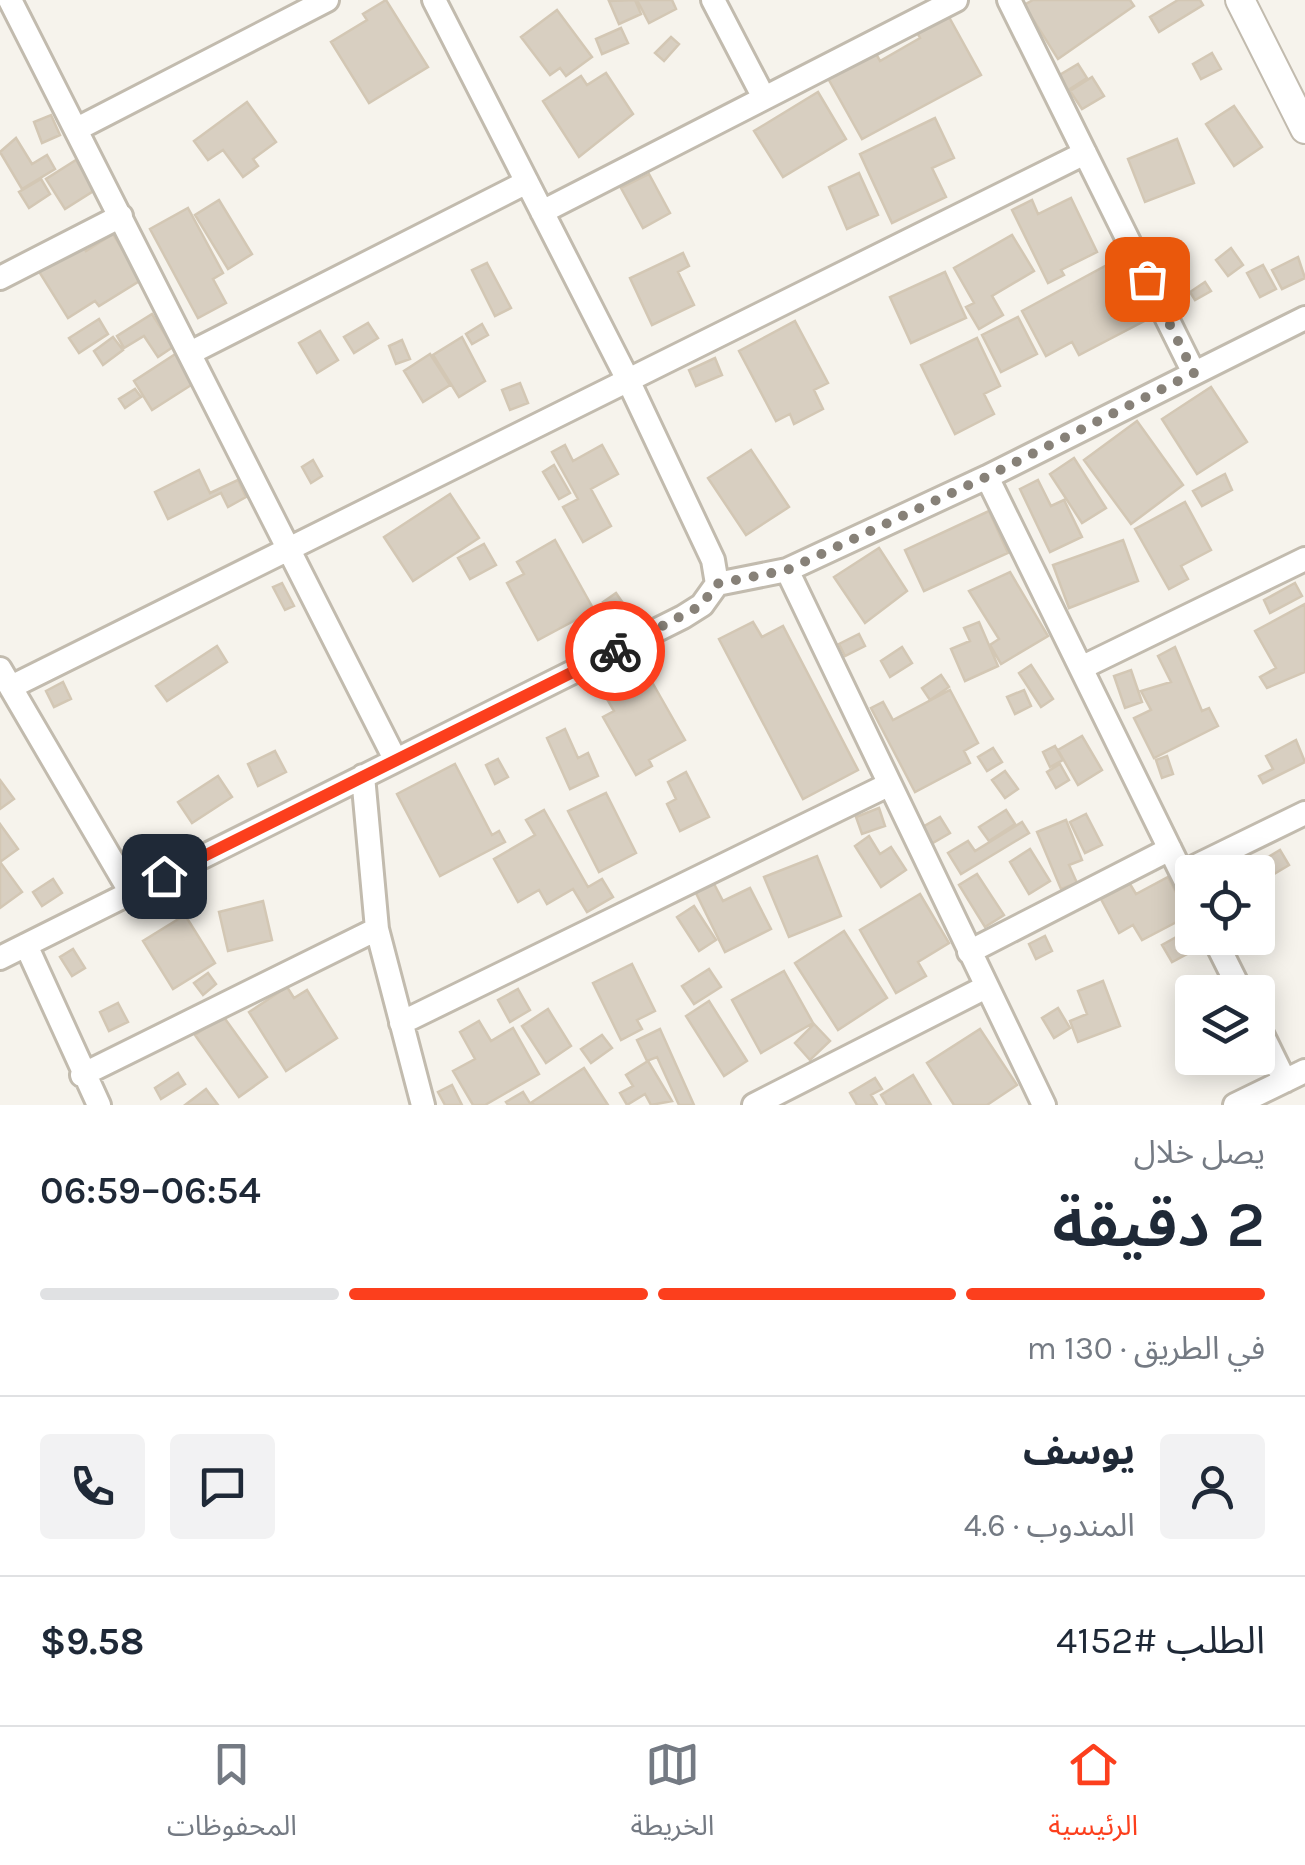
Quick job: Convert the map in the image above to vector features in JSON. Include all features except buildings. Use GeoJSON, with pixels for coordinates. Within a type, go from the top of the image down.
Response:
{"type":"FeatureCollection","features":[{"type":"Feature","properties":{"kind":"street"},"geometry":{"type":"LineString","coordinates":[[10,0],[192,352],[395,759]]}},
{"type":"Feature","properties":{"kind":"street"},"geometry":{"type":"LineString","coordinates":[[76,129],[327,0]]}},
{"type":"Feature","properties":{"kind":"street"},"geometry":{"type":"LineString","coordinates":[[0,958],[682,617],[702,605],[716,584],[713,560],[628,380],[434,0]]}},
{"type":"Feature","properties":{"kind":"street"},"geometry":{"type":"LineString","coordinates":[[713,0],[764,98]]}},
{"type":"Feature","properties":{"kind":"street"},"geometry":{"type":"LineString","coordinates":[[542,212],[956,0]]}},
{"type":"Feature","properties":{"kind":"street"},"geometry":{"type":"LineString","coordinates":[[1009,0],[1194,373]]}},
{"type":"Feature","properties":{"kind":"street"},"geometry":{"type":"LineString","coordinates":[[1240,0],[1303,121]]}},
{"type":"Feature","properties":{"kind":"street"},"geometry":{"type":"LineString","coordinates":[[131,893],[5,678],[291,548],[1085,153]]}},
{"type":"Feature","properties":{"kind":"street"},"geometry":{"type":"LineString","coordinates":[[192,352],[526,182]]}},
{"type":"Feature","properties":{"kind":"street"},"geometry":{"type":"LineString","coordinates":[[0,278],[121,216]]}},
{"type":"Feature","properties":{"kind":"street"},"geometry":{"type":"LineString","coordinates":[[716,584],[787,570],[986,477],[1305,318]]}},
{"type":"Feature","properties":{"kind":"street"},"geometry":{"type":"LineString","coordinates":[[986,477],[1175,859]]}},
{"type":"Feature","properties":{"kind":"street"},"geometry":{"type":"LineString","coordinates":[[1080,668],[1305,558]]}},
{"type":"Feature","properties":{"kind":"street"},"geometry":{"type":"LineString","coordinates":[[787,570],[1044,1105]]}},
{"type":"Feature","properties":{"kind":"street"},"geometry":{"type":"LineString","coordinates":[[363,776],[376,930],[423,1105]]}},
{"type":"Feature","properties":{"kind":"street"},"geometry":{"type":"LineString","coordinates":[[401,1024],[888,786]]}},
{"type":"Feature","properties":{"kind":"street"},"geometry":{"type":"LineString","coordinates":[[1235,855],[1305,813]]}},
{"type":"Feature","properties":{"kind":"street"},"geometry":{"type":"LineString","coordinates":[[969,952],[1170,849]]}},
{"type":"Feature","properties":{"kind":"street"},"geometry":{"type":"LineString","coordinates":[[82,1075],[376,930]]}},
{"type":"Feature","properties":{"kind":"street"},"geometry":{"type":"LineString","coordinates":[[26,946],[99,1105]]}},
{"type":"Feature","properties":{"kind":"street"},"geometry":{"type":"LineString","coordinates":[[754,1105],[986,988]]}},
{"type":"Feature","properties":{"kind":"street"},"geometry":{"type":"LineString","coordinates":[[1235,1105],[1295,1076],[1275,1049]]}},
{"type":"Feature","properties":{"kind":"way so far"},"geometry":{"type":"LineString","coordinates":[[615,651],[702,605],[716,584],[787,570],[1194,373],[1147,279]]}},
{"type":"Feature","properties":{"kind":"route"},"geometry":{"type":"LineString","coordinates":[[164,876],[615,651]]}}]}
